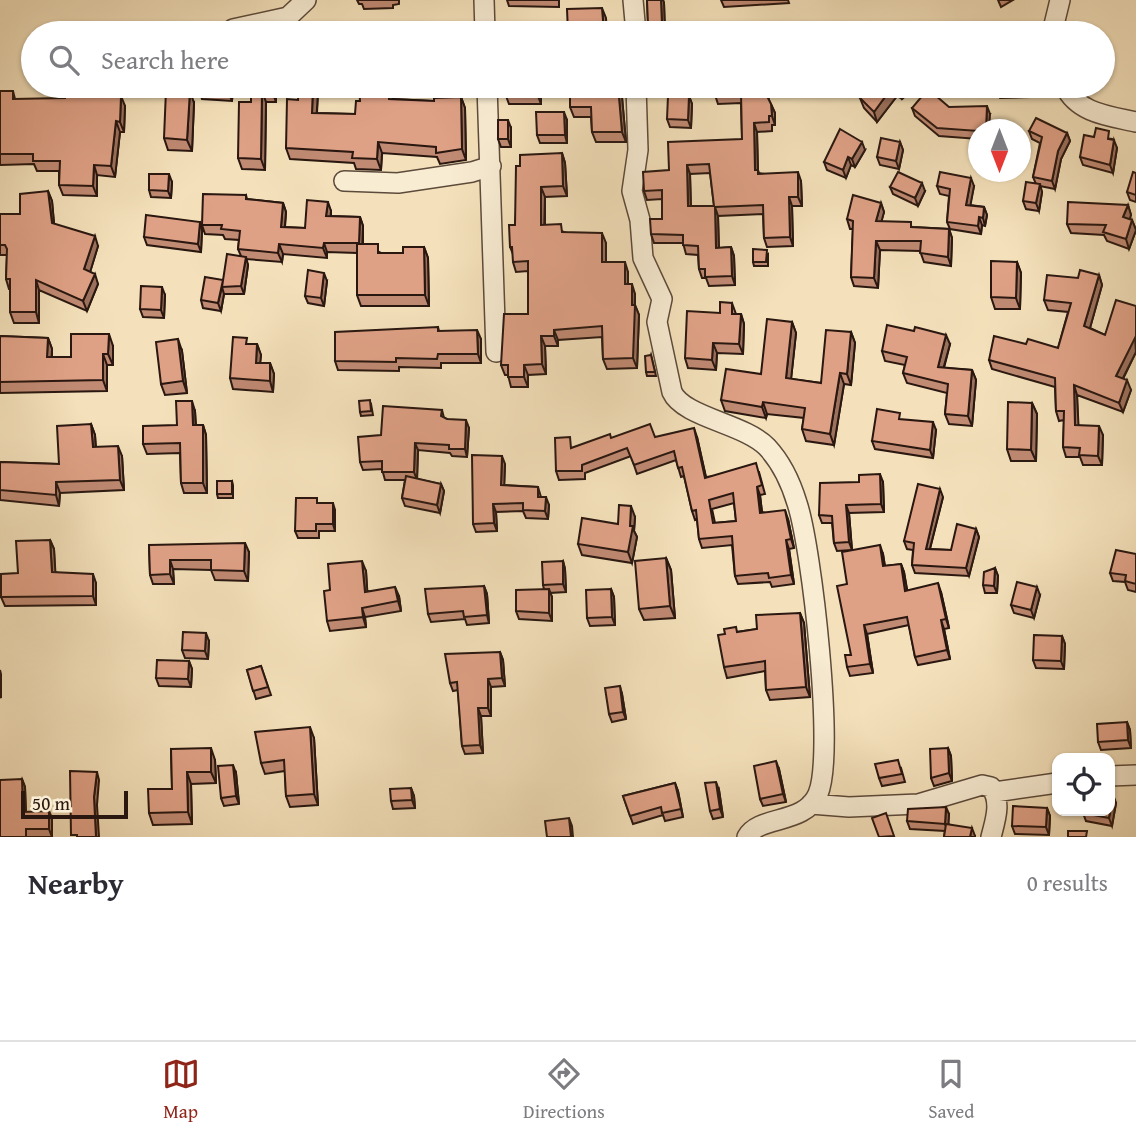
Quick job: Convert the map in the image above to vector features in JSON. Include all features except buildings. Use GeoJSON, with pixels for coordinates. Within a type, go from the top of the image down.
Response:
{"type":"FeatureCollection","features":[{"type":"Feature","properties":{"kind":"street"},"geometry":{"type":"LineString","coordinates":[[270,21],[288,17],[306,0]]}},
{"type":"Feature","properties":{"kind":"street"},"geometry":{"type":"LineString","coordinates":[[484,0],[485,21]]}},
{"type":"Feature","properties":{"kind":"street"},"geometry":{"type":"LineString","coordinates":[[633,0],[635,21]]}},
{"type":"Feature","properties":{"kind":"street"},"geometry":{"type":"LineString","coordinates":[[1055,21],[1060,0]]}},
{"type":"Feature","properties":{"kind":"street"},"geometry":{"type":"LineString","coordinates":[[488,98],[496,352]]}},
{"type":"Feature","properties":{"kind":"street"},"geometry":{"type":"LineString","coordinates":[[636,98],[638,150],[634,201],[640,220],[643,258],[662,299],[657,322],[673,392],[677,401],[687,408],[754,437],[767,447],[787,476],[798,505],[808,552],[824,731],[818,794],[799,814],[754,829],[747,837]]}},
{"type":"Feature","properties":{"kind":"street"},"geometry":{"type":"LineString","coordinates":[[1070,98],[1091,111],[1136,122]]}},
{"type":"Feature","properties":{"kind":"street"},"geometry":{"type":"LineString","coordinates":[[344,181],[398,183],[472,172],[491,166]]}},
{"type":"Feature","properties":{"kind":"street"},"geometry":{"type":"LineString","coordinates":[[1115,776],[1136,775]]}},
{"type":"Feature","properties":{"kind":"street"},"geometry":{"type":"LineString","coordinates":[[811,804],[849,807],[918,804],[982,785],[995,792],[1052,784]]}},
{"type":"Feature","properties":{"kind":"street"},"geometry":{"type":"LineString","coordinates":[[991,837],[997,814],[995,792]]}}]}
